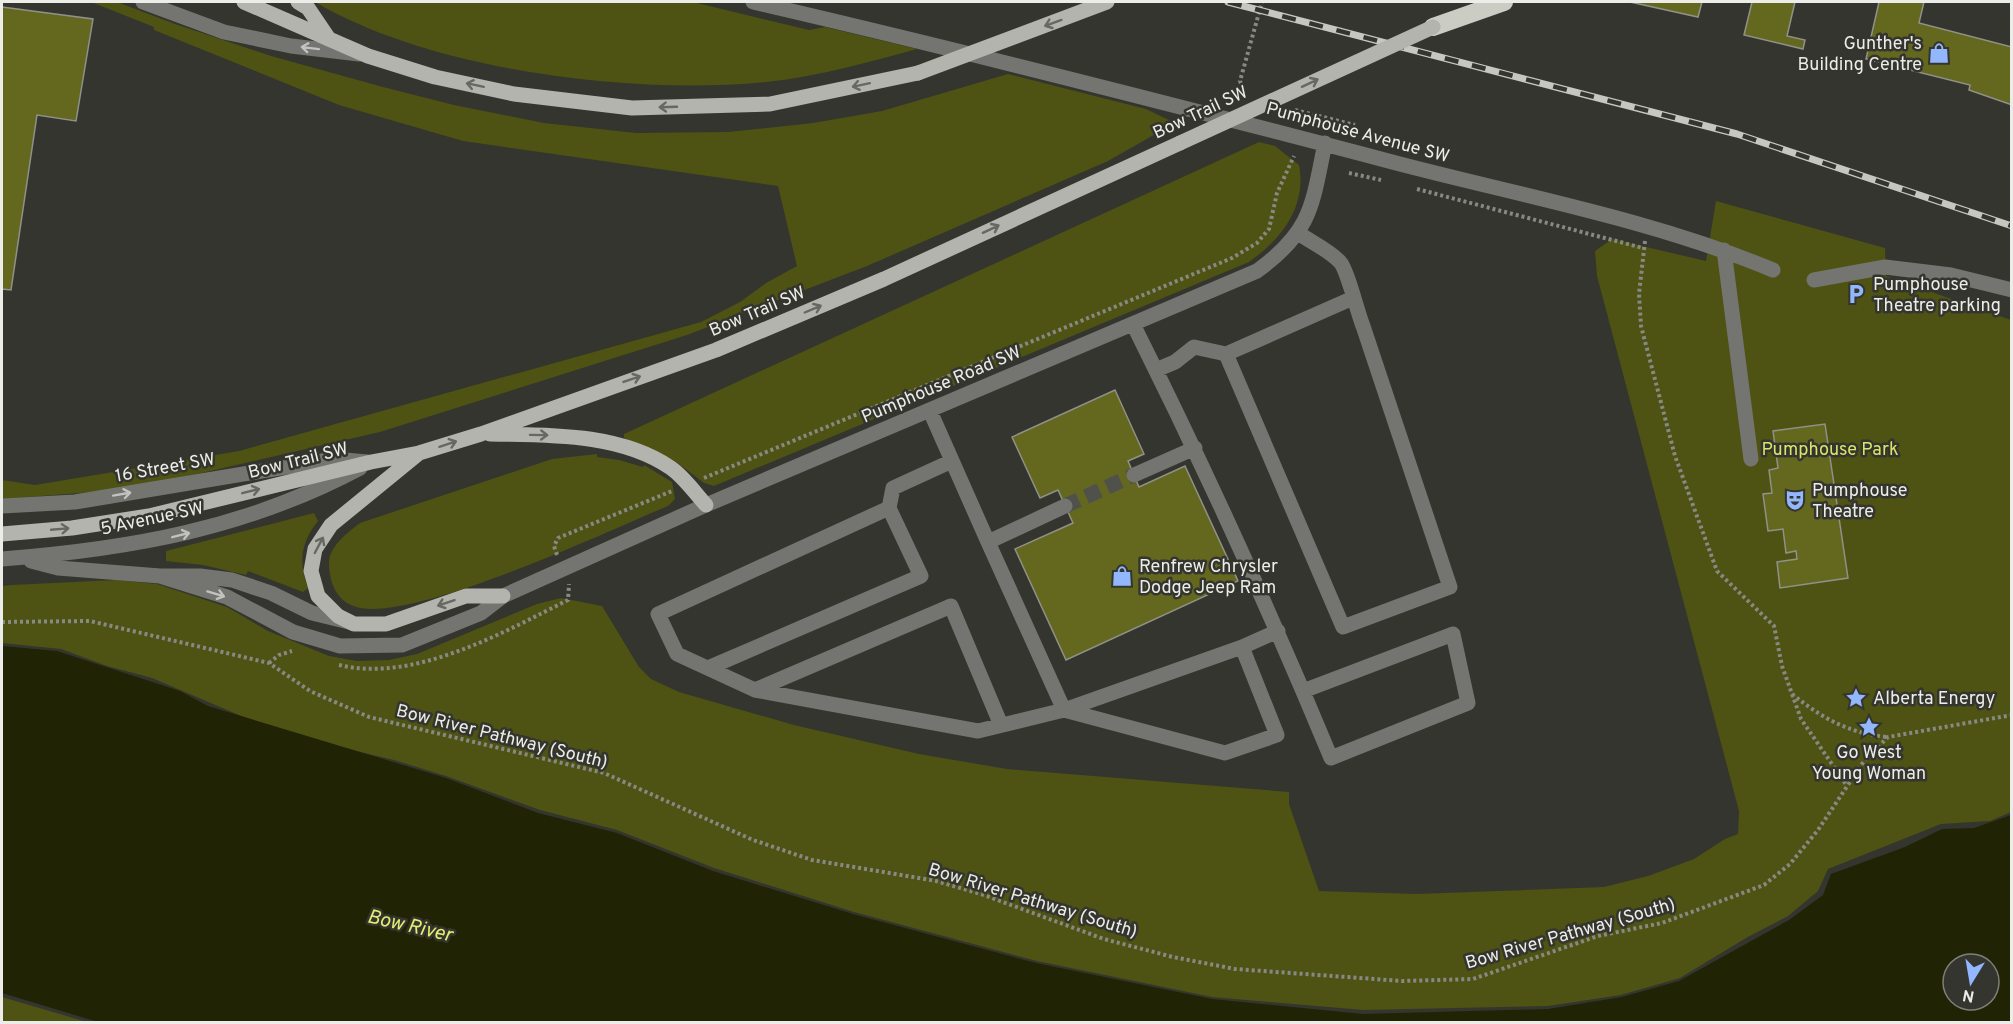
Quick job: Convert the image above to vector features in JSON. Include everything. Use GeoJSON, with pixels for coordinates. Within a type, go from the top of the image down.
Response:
{"type":"FeatureCollection","features":[{"type":"Feature","properties":{"kind":"highway"},"geometry":{"type":"LineString","coordinates":[[1433,27],[1504,2]]}},
{"type":"Feature","properties":{"kind":"main road"},"geometry":{"type":"LineString","coordinates":[[244,2],[368,56],[435,77],[513,94],[632,108],[770,104],[918,73],[1107,2]]}},
{"type":"Feature","properties":{"kind":"main road"},"geometry":{"type":"LineString","coordinates":[[298,2],[308,8],[329,39]]}},
{"type":"Feature","properties":{"kind":"main road","name":"Bow Trail SW"},"geometry":{"type":"LineString","coordinates":[[2,534],[72,528],[149,516],[371,462],[419,453],[481,434],[716,350],[884,279],[1487,2]]}},
{"type":"Feature","properties":{"kind":"main road"},"geometry":{"type":"LineString","coordinates":[[481,434],[559,436],[638,450],[672,468],[706,505]]}},
{"type":"Feature","properties":{"kind":"main road"},"geometry":{"type":"LineString","coordinates":[[419,453],[332,525],[315,549],[311,571],[318,596],[338,616],[354,624],[386,624],[466,596],[503,596]]}},
{"type":"Feature","properties":{"kind":"street"},"geometry":{"type":"LineString","coordinates":[[143,2],[224,32],[291,46],[368,56]]}},
{"type":"Feature","properties":{"kind":"street","name":"Pumphouse Avenue SW"},"geometry":{"type":"LineString","coordinates":[[753,2],[1325,143],[1648,227],[1724,250],[1773,270]]}},
{"type":"Feature","properties":{"kind":"street","name":"Pumphouse Road SW"},"geometry":{"type":"LineString","coordinates":[[160,576],[227,597],[293,632],[340,646],[402,645],[481,613],[503,596],[706,505],[1257,271],[1276,257],[1298,233],[1313,203],[1325,143]]}},
{"type":"Feature","properties":{"kind":"street"},"geometry":{"type":"LineString","coordinates":[[1226,354],[1343,627],[1450,587],[1341,263],[1298,233]]}},
{"type":"Feature","properties":{"kind":"street"},"geometry":{"type":"LineString","coordinates":[[1724,250],[1751,459]]}},
{"type":"Feature","properties":{"kind":"street"},"geometry":{"type":"LineString","coordinates":[[1814,280],[1885,267],[1952,275],[2012,290]]}},
{"type":"Feature","properties":{"kind":"street"},"geometry":{"type":"LineString","coordinates":[[1156,370],[1175,362],[1194,346],[1226,354],[1353,298]]}},
{"type":"Feature","properties":{"kind":"street"},"geometry":{"type":"LineString","coordinates":[[1133,324],[1195,448],[1278,631],[1303,691],[1331,758],[1468,703],[1453,634],[1303,691]]}},
{"type":"Feature","properties":{"kind":"street"},"geometry":{"type":"LineString","coordinates":[[930,411],[1064,710]]}},
{"type":"Feature","properties":{"kind":"street"},"geometry":{"type":"LineString","coordinates":[[1134,475],[1195,448]]}},
{"type":"Feature","properties":{"kind":"street","name":"16 Street SW"},"geometry":{"type":"LineString","coordinates":[[2,506],[75,502],[334,459],[371,462]]}},
{"type":"Feature","properties":{"kind":"street"},"geometry":{"type":"LineString","coordinates":[[708,668],[921,576],[890,508],[893,488],[952,461]]}},
{"type":"Feature","properties":{"kind":"street","name":"5 Avenue SW"},"geometry":{"type":"LineString","coordinates":[[2,559],[127,546],[183,535],[315,492],[371,462]]}},
{"type":"Feature","properties":{"kind":"street"},"geometry":{"type":"LineString","coordinates":[[988,542],[1065,506]]}},
{"type":"Feature","properties":{"kind":"street"},"geometry":{"type":"LineString","coordinates":[[890,508],[658,614],[677,654],[755,690],[978,731],[1064,710],[1242,647],[1278,631]]}},
{"type":"Feature","properties":{"kind":"street"},"geometry":{"type":"LineString","coordinates":[[20,557],[58,568],[232,580],[271,593],[312,613],[354,624]]}},
{"type":"Feature","properties":{"kind":"street"},"geometry":{"type":"LineString","coordinates":[[755,690],[951,606],[1001,725]]}},
{"type":"Feature","properties":{"kind":"street"},"geometry":{"type":"LineString","coordinates":[[1064,710],[1225,753],[1277,735],[1242,647]]}},
{"type":"Feature","properties":{"kind":"path"},"geometry":{"type":"LineString","coordinates":[[1255,98],[1244,95],[1240,81],[1262,2]]}},
{"type":"Feature","properties":{"kind":"path"},"geometry":{"type":"LineString","coordinates":[[1288,108],[1355,125]]}},
{"type":"Feature","properties":{"kind":"path"},"geometry":{"type":"LineString","coordinates":[[700,480],[1232,258],[1257,243],[1269,229],[1277,193],[1294,156]]}},
{"type":"Feature","properties":{"kind":"path"},"geometry":{"type":"LineString","coordinates":[[1349,173],[1382,180]]}},
{"type":"Feature","properties":{"kind":"path"},"geometry":{"type":"LineString","coordinates":[[1405,186],[1643,248]]}},
{"type":"Feature","properties":{"kind":"path"},"geometry":{"type":"LineString","coordinates":[[1648,227],[1643,248],[1639,294],[1641,326],[1676,456],[1717,571],[1774,626],[1790,693],[1814,741],[1847,786]]}},
{"type":"Feature","properties":{"kind":"path"},"geometry":{"type":"LineString","coordinates":[[556,553],[554,546],[558,538],[676,489]]}},
{"type":"Feature","properties":{"kind":"path","name":"Bow River Pathway (South)"},"geometry":{"type":"LineString","coordinates":[[2,622],[90,621],[269,663],[310,690],[369,717],[604,774],[753,840],[812,860],[936,881],[981,894],[1104,939],[1235,969],[1402,981],[1473,979],[1598,936],[1662,923],[1764,885],[1790,864],[1818,830],[1864,761],[1888,737]]}},
{"type":"Feature","properties":{"kind":"path"},"geometry":{"type":"LineString","coordinates":[[1790,693],[1827,720],[1865,735],[1888,737],[2012,715]]}},
{"type":"Feature","properties":{"kind":"green space"},"geometry":{"type":"Polygon","coordinates":[[[91,2],[117,2],[271,56],[383,87],[454,105],[544,123],[636,133],[728,132],[813,123],[882,111],[1008,74],[1146,109],[1175,123],[1108,161],[867,266],[687,335],[380,432],[171,480],[106,491],[2,499],[2,480],[35,485],[239,451],[701,322],[740,302],[766,283],[797,266],[778,186],[463,141],[339,105],[91,2]]]}},
{"type":"Feature","properties":{"kind":"green space"},"geometry":{"type":"Polygon","coordinates":[[[315,2],[693,2],[809,30],[825,27],[917,49],[824,73],[766,82],[655,85],[595,81],[534,73],[474,61],[416,45],[362,26],[315,2]]]}},
{"type":"Feature","properties":{"kind":"green space"},"geometry":{"type":"Polygon","coordinates":[[[1259,142],[1275,146],[1299,165],[1301,180],[1295,208],[1289,220],[1272,243],[1249,262],[714,486],[704,483],[675,461],[624,438],[624,434],[1259,142]]]}},
{"type":"Feature","properties":{"kind":"green space","name":"Pumphouse Park"},"geometry":{"type":"Polygon","coordinates":[[[1716,201],[1885,248],[1886,276],[2011,320],[2011,812],[1990,821],[1941,824],[1828,869],[1818,891],[1788,916],[1746,938],[1680,978],[1621,995],[1548,1006],[1363,1010],[1212,997],[1037,961],[854,912],[714,868],[617,830],[540,810],[394,760],[281,733],[152,678],[107,666],[61,649],[2,643],[2,586],[12,585],[116,580],[157,584],[227,607],[268,631],[329,656],[357,661],[389,660],[417,654],[537,604],[561,598],[602,606],[639,667],[651,679],[679,692],[794,725],[919,754],[1007,769],[1289,792],[1289,804],[1319,891],[1416,894],[1604,887],[1648,876],[1694,859],[1725,839],[1738,834],[1739,811],[1597,276],[1595,251],[1612,239],[1706,261],[1716,201]]]}},
{"type":"Feature","properties":{"kind":"green space"},"geometry":{"type":"Polygon","coordinates":[[[597,454],[597,457],[643,467],[644,465],[672,482],[675,499],[668,506],[557,554],[460,590],[416,603],[379,609],[353,606],[342,599],[335,590],[329,565],[332,552],[339,541],[360,523],[552,459],[597,454]]]}},
{"type":"Feature","properties":{"kind":"green space"},"geometry":{"type":"Polygon","coordinates":[[[314,513],[318,521],[308,537],[303,553],[303,570],[308,588],[303,592],[248,571],[246,575],[203,565],[166,561],[166,551],[314,513]]]}},
{"type":"Feature","properties":{"kind":"green space"},"geometry":{"type":"Polygon","coordinates":[[[2,997],[87,1022],[2,1022],[2,997]]]}},
{"type":"Feature","properties":{"kind":"water","name":"Bow River"},"geometry":{"type":"Polygon","coordinates":[[[2,646],[57,651],[180,691],[208,706],[446,778],[538,813],[617,833],[713,871],[853,914],[1036,963],[1212,999],[1363,1014],[1548,1009],[1622,997],[1679,981],[1789,920],[1823,895],[1831,874],[1905,847],[1942,829],[1974,828],[2011,815],[2011,1022],[98,1022],[2,993],[2,646]]]}},
{"type":"Feature","properties":{"kind":"building"},"geometry":{"type":"Polygon","coordinates":[[[1630,2],[1702,2],[1698,17],[1630,2]]]}},
{"type":"Feature","properties":{"kind":"building"},"geometry":{"type":"Polygon","coordinates":[[[1752,2],[1795,2],[1787,36],[1805,40],[1803,49],[1744,35],[1752,2]]]}},
{"type":"Feature","properties":{"kind":"building","name":"Gunther's Building Centre"},"geometry":{"type":"Polygon","coordinates":[[[1879,2],[1924,2],[1919,23],[2012,47],[2012,105],[1969,90],[1970,85],[1866,59],[1879,2]]]}},
{"type":"Feature","properties":{"kind":"building"},"geometry":{"type":"Polygon","coordinates":[[[2,7],[93,19],[76,121],[37,115],[11,290],[2,289],[2,7]]]}},
{"type":"Feature","properties":{"kind":"building"},"geometry":{"type":"Polygon","coordinates":[[[1115,390],[1144,454],[1128,461],[1139,487],[1185,466],[1238,581],[1066,660],[1015,549],[1073,523],[1058,490],[1040,498],[1012,437],[1115,390]]]}},
{"type":"Feature","properties":{"kind":"building"},"geometry":{"type":"Polygon","coordinates":[[[1825,424],[1848,578],[1780,588],[1777,562],[1797,559],[1796,551],[1786,553],[1783,529],[1768,531],[1763,494],[1772,493],[1769,470],[1778,468],[1773,431],[1825,424]]]}},
{"type":"Feature","properties":{"kind":"tunnel"},"geometry":{"type":"LineString","coordinates":[[1065,506],[1134,475]]}},
{"type":"Feature","properties":{"kind":"railway"},"geometry":{"type":"LineString","coordinates":[[1228,2],[1737,134],[2012,226]]}},
{"type":"Feature","properties":{"kind":"place","name":"Gunther's Building Centre"},"geometry":{"type":"Point","coordinates":[1939,53]}},
{"type":"Feature","properties":{"kind":"place","name":"Pumphouse Theatre parking"},"geometry":{"type":"Point","coordinates":[1856,294]}},
{"type":"Feature","properties":{"kind":"place","name":"Pumphouse Theatre"},"geometry":{"type":"Point","coordinates":[1795,500]}},
{"type":"Feature","properties":{"kind":"place","name":"Renfrew Chrysler Dodge Jeep Ram"},"geometry":{"type":"Point","coordinates":[1122,576]}},
{"type":"Feature","properties":{"kind":"place","name":"Alberta Energy"},"geometry":{"type":"Point","coordinates":[1856,698]}},
{"type":"Feature","properties":{"kind":"place","name":"Go West Young Woman"},"geometry":{"type":"Point","coordinates":[1869,727]}}]}
